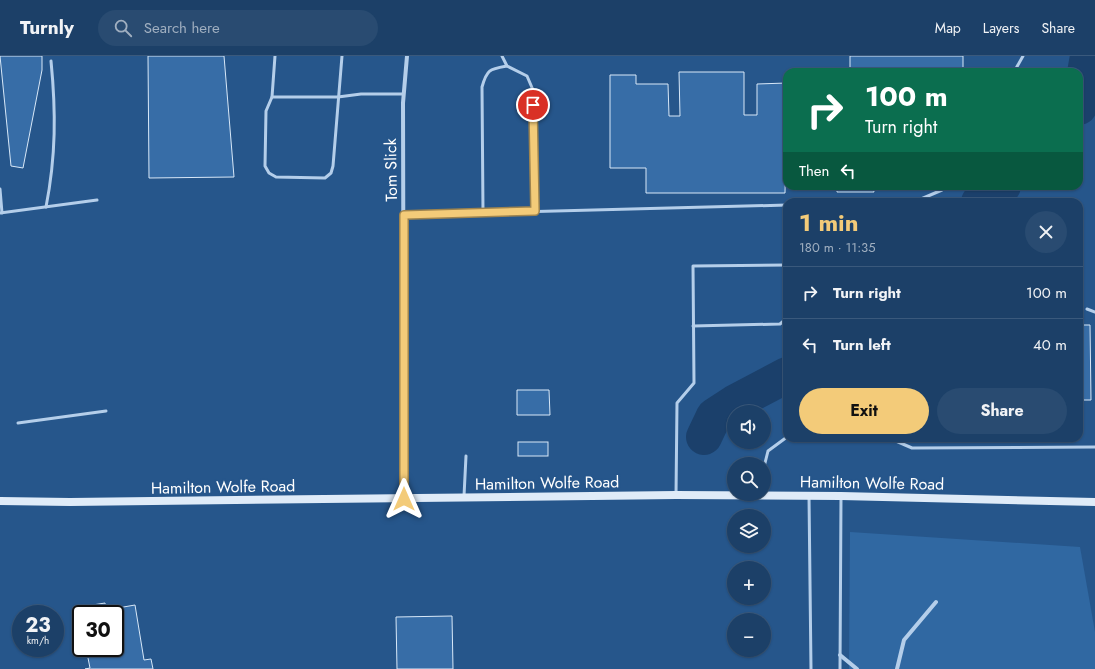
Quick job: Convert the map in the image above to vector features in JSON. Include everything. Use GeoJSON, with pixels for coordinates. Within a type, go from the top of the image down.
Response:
{"type":"FeatureCollection","features":[{"type":"Feature","properties":{"kind":"street","name":"Tom Slick"},"geometry":{"type":"LineString","coordinates":[[404,499],[403,94],[407,56]]}},
{"type":"Feature","properties":{"kind":"street","name":"Hamilton Wolfe Road"},"geometry":{"type":"LineString","coordinates":[[0,500],[70,502],[727,495]]}},
{"type":"Feature","properties":{"kind":"street","name":"Hamilton Wolfe Road"},"geometry":{"type":"LineString","coordinates":[[771,495],[1095,502]]}},
{"type":"Feature","properties":{"kind":"street"},"geometry":{"type":"LineString","coordinates":[[897,669],[904,640],[936,602]]}},
{"type":"Feature","properties":{"kind":"street"},"geometry":{"type":"LineString","coordinates":[[840,655],[857,669]]}},
{"type":"Feature","properties":{"kind":"lane"},"geometry":{"type":"LineString","coordinates":[[275,56],[272,97],[266,111],[266,166],[269,173],[276,177],[325,178],[331,173],[333,166],[342,56]]}},
{"type":"Feature","properties":{"kind":"lane"},"geometry":{"type":"LineString","coordinates":[[502,56],[507,66]]}},
{"type":"Feature","properties":{"kind":"lane"},"geometry":{"type":"LineString","coordinates":[[1016,68],[1023,56]]}},
{"type":"Feature","properties":{"kind":"lane"},"geometry":{"type":"LineString","coordinates":[[46,207],[53,175],[56,111],[51,60]]}},
{"type":"Feature","properties":{"kind":"lane"},"geometry":{"type":"LineString","coordinates":[[483,212],[482,87],[485,74],[491,68],[507,66],[527,76],[533,90],[535,211]]}},
{"type":"Feature","properties":{"kind":"lane"},"geometry":{"type":"LineString","coordinates":[[272,97],[338,97],[361,94],[403,94]]}},
{"type":"Feature","properties":{"kind":"lane"},"geometry":{"type":"LineString","coordinates":[[0,189],[1,213],[97,200]]}},
{"type":"Feature","properties":{"kind":"lane"},"geometry":{"type":"LineString","coordinates":[[923,198],[942,190]]}},
{"type":"Feature","properties":{"kind":"lane"},"geometry":{"type":"LineString","coordinates":[[404,215],[783,205]]}},
{"type":"Feature","properties":{"kind":"lane"},"geometry":{"type":"LineString","coordinates":[[676,495],[677,404],[694,383],[693,266],[783,266]]}},
{"type":"Feature","properties":{"kind":"lane"},"geometry":{"type":"LineString","coordinates":[[1087,309],[1095,312]]}},
{"type":"Feature","properties":{"kind":"lane"},"geometry":{"type":"LineString","coordinates":[[693,326],[780,324],[783,321]]}},
{"type":"Feature","properties":{"kind":"lane"},"geometry":{"type":"LineString","coordinates":[[18,423],[106,411]]}},
{"type":"Feature","properties":{"kind":"lane"},"geometry":{"type":"LineString","coordinates":[[766,457],[768,451],[783,441]]}},
{"type":"Feature","properties":{"kind":"lane"},"geometry":{"type":"LineString","coordinates":[[898,442],[912,448],[1095,447]]}},
{"type":"Feature","properties":{"kind":"lane"},"geometry":{"type":"LineString","coordinates":[[464,498],[466,456]]}},
{"type":"Feature","properties":{"kind":"lane"},"geometry":{"type":"LineString","coordinates":[[809,496],[810,669]]}},
{"type":"Feature","properties":{"kind":"lane"},"geometry":{"type":"LineString","coordinates":[[840,669],[841,496]]}},
{"type":"Feature","properties":{"kind":"shaded area"},"geometry":{"type":"Polygon","coordinates":[[[850,532],[1080,547],[1095,632],[1095,669],[849,669],[850,532]]]}},
{"type":"Feature","properties":{"kind":"building"},"geometry":{"type":"Polygon","coordinates":[[[0,56],[42,56],[42,70],[23,168],[11,166],[0,56]]]}},
{"type":"Feature","properties":{"kind":"building"},"geometry":{"type":"Polygon","coordinates":[[[148,56],[224,56],[234,177],[149,178],[148,56]]]}},
{"type":"Feature","properties":{"kind":"building"},"geometry":{"type":"Polygon","coordinates":[[[850,56],[963,56],[963,68],[850,68],[850,56]]]}},
{"type":"Feature","properties":{"kind":"building"},"geometry":{"type":"Polygon","coordinates":[[[679,72],[744,72],[744,115],[757,115],[757,84],[783,83],[783,190],[785,190],[785,193],[646,193],[646,168],[610,168],[610,75],[636,75],[636,84],[668,84],[669,116],[680,116],[679,72]]]}},
{"type":"Feature","properties":{"kind":"building"},"geometry":{"type":"Polygon","coordinates":[[[837,190],[874,190],[874,192],[837,192],[837,190]]]}},
{"type":"Feature","properties":{"kind":"building"},"geometry":{"type":"Polygon","coordinates":[[[1083,325],[1090,325],[1091,400],[1083,400],[1083,325]]]}},
{"type":"Feature","properties":{"kind":"building"},"geometry":{"type":"Polygon","coordinates":[[[517,390],[549,390],[550,415],[517,415],[517,390]]]}},
{"type":"Feature","properties":{"kind":"building"},"geometry":{"type":"Polygon","coordinates":[[[518,442],[548,442],[548,456],[518,456],[518,442]]]}},
{"type":"Feature","properties":{"kind":"building"},"geometry":{"type":"Polygon","coordinates":[[[105,603],[105,605],[92,605],[105,603]]]}},
{"type":"Feature","properties":{"kind":"building"},"geometry":{"type":"Polygon","coordinates":[[[135,605],[144,660],[151,659],[153,669],[85,669],[90,668],[88,657],[124,657],[124,607],[135,605]]]}},
{"type":"Feature","properties":{"kind":"building"},"geometry":{"type":"Polygon","coordinates":[[[452,616],[453,669],[397,669],[396,617],[452,616]]]}},
{"type":"Feature","properties":{"kind":"waterway"},"geometry":{"type":"LineString","coordinates":[[1083,84],[1088,56]]}},
{"type":"Feature","properties":{"kind":"waterway"},"geometry":{"type":"LineString","coordinates":[[985,198],[997,190]]}},
{"type":"Feature","properties":{"kind":"waterway"},"geometry":{"type":"LineString","coordinates":[[704,437],[714,416],[734,403],[783,377]]}},
{"type":"Feature","properties":{"kind":"route"},"geometry":{"type":"LineString","coordinates":[[404,499],[404,215],[535,211],[533,105]]}}]}
